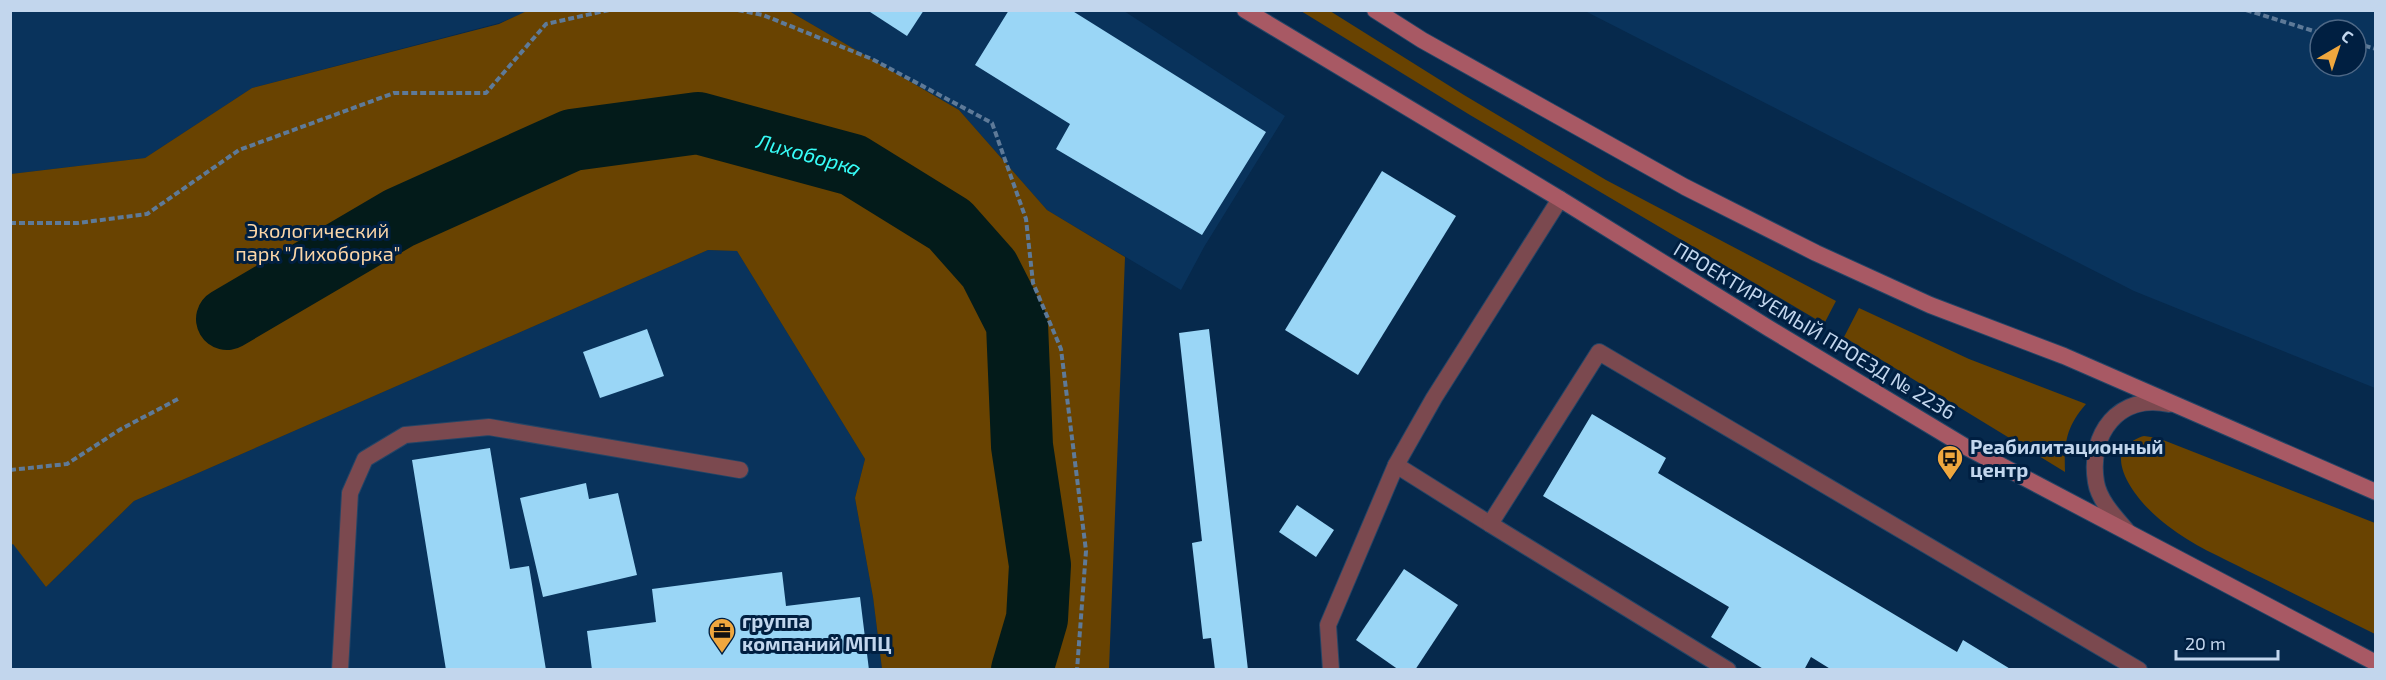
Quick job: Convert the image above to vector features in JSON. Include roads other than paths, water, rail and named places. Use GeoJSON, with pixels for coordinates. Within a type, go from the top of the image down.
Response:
{"type":"FeatureCollection","features":[{"type":"Feature","properties":{"kind":"main road","name":"ПРОЕКТИРУЕМЫЙ ПРОЕЗД № 2236"},"geometry":{"type":"LineString","coordinates":[[1245,10],[1966,447],[2373,665]]}},
{"type":"Feature","properties":{"kind":"main road"},"geometry":{"type":"LineString","coordinates":[[1375,10],[1422,40],[1685,187],[1816,253],[1930,305],[2064,356],[2376,492]]}},
{"type":"Feature","properties":{"kind":"street"},"geometry":{"type":"LineString","coordinates":[[1331,669],[1328,625],[1396,465],[1434,398],[1560,199]]}},
{"type":"Feature","properties":{"kind":"street"},"geometry":{"type":"LineString","coordinates":[[1490,524],[1599,352],[2139,669]]}},
{"type":"Feature","properties":{"kind":"street"},"geometry":{"type":"LineString","coordinates":[[2128,532],[2107,507],[2096,483],[2095,454],[2104,430],[2118,412],[2136,403],[2155,401],[2184,407]]}},
{"type":"Feature","properties":{"kind":"street"},"geometry":{"type":"LineString","coordinates":[[340,669],[350,493],[365,459],[405,435],[489,427],[740,471]]}},
{"type":"Feature","properties":{"kind":"street"},"geometry":{"type":"LineString","coordinates":[[1396,465],[1728,669]]}},
{"type":"Feature","properties":{"kind":"waterway","name":"Лихоборка"},"geometry":{"type":"LineString","coordinates":[[227,319],[399,218],[572,140],[698,123],[853,165],[950,225],[989,269],[1017,324],[1022,446],[1040,565],[1037,619],[1022,670]]}},
{"type":"Feature","properties":{"kind":"place","name":"Реабилитационный центр"},"geometry":{"type":"Point","coordinates":[1950,481]}},
{"type":"Feature","properties":{"kind":"place","name":"группа компаний МПЦ"},"geometry":{"type":"Point","coordinates":[722,654]}},
{"type":"Feature","properties":{"kind":"park label","name":"Экологический парк \"Лихоборка\""},"geometry":{"type":"Point","coordinates":[318,242]}}]}
